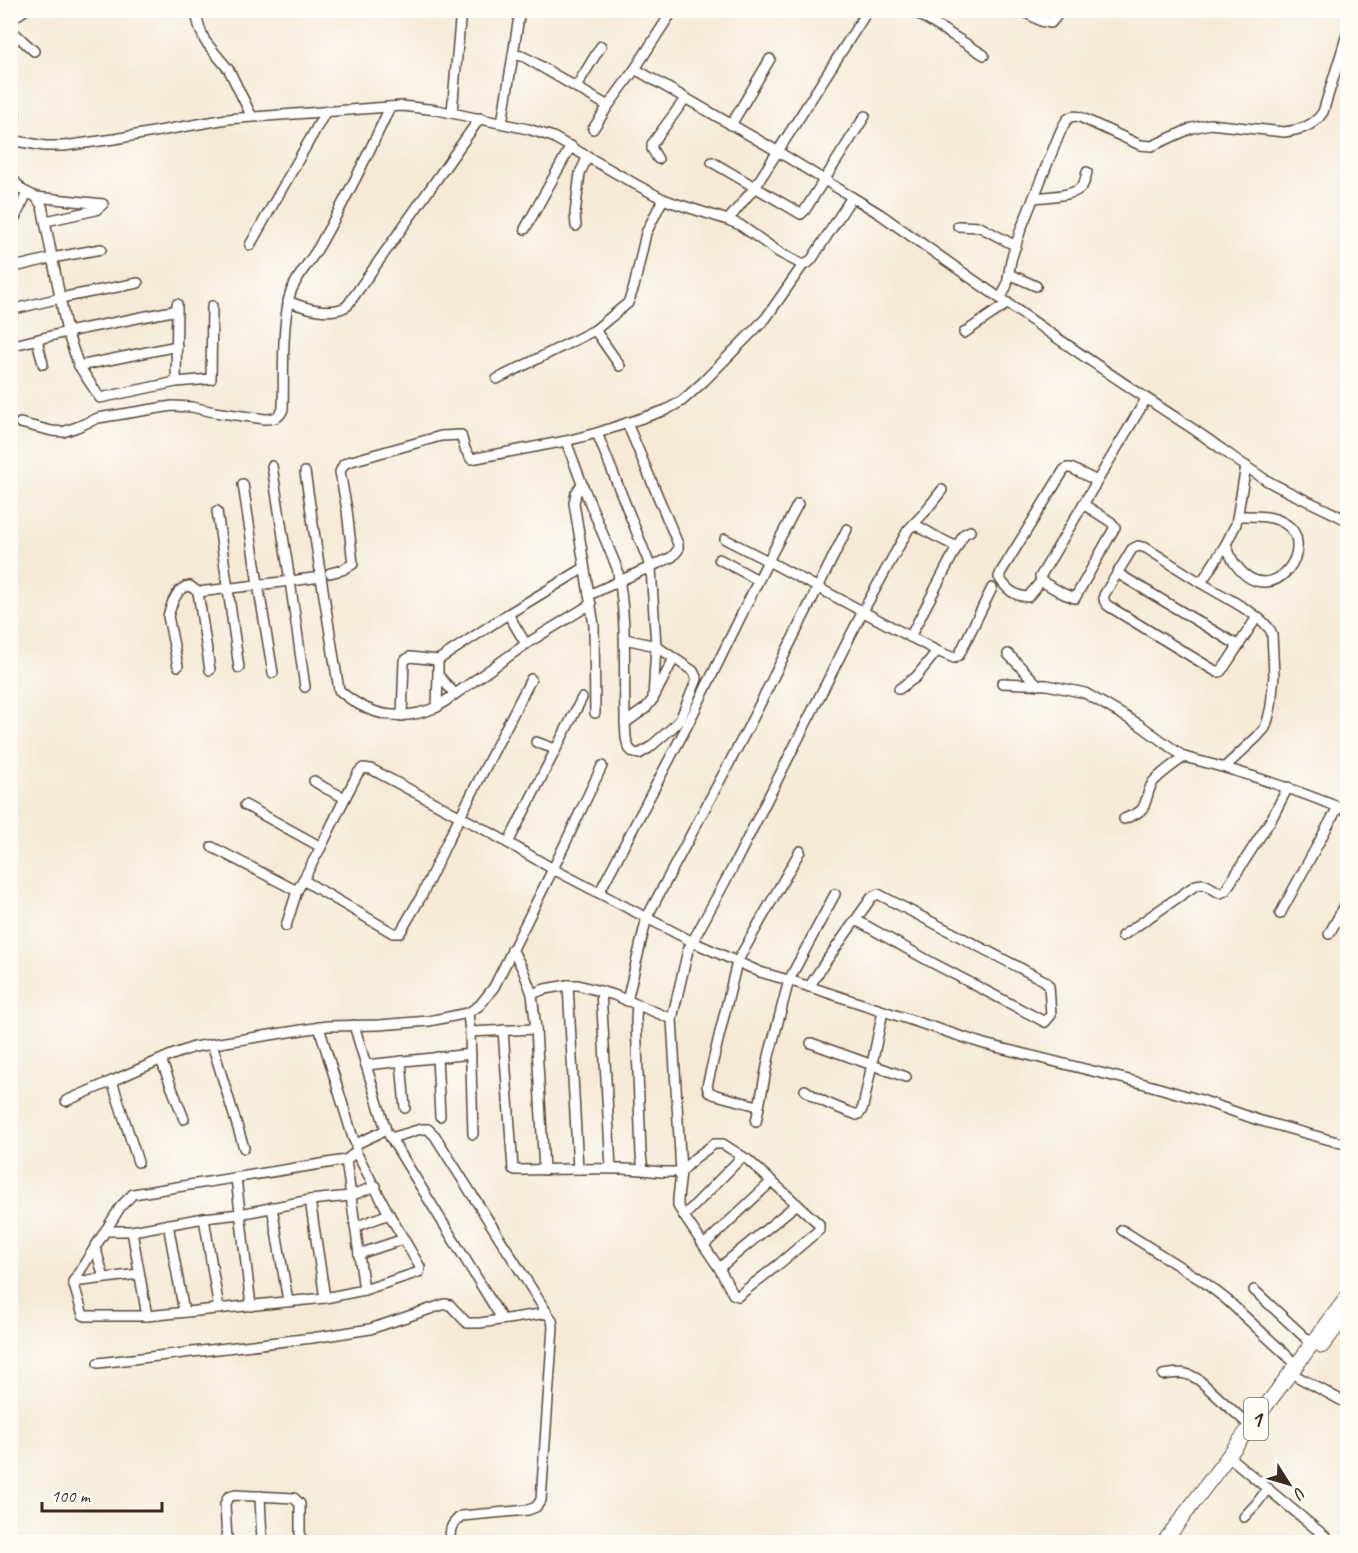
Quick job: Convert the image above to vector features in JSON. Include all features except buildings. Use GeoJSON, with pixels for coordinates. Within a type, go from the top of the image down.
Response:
{"type":"FeatureCollection","features":[{"type":"Feature","properties":{"kind":"highway","name":"1"},"geometry":{"type":"LineString","coordinates":[[1175,1542],[1232,1459],[1298,1371],[1312,1344],[1347,1296]]}},
{"type":"Feature","properties":{"kind":"highway","name":"1"},"geometry":{"type":"LineString","coordinates":[[1164,1542],[1232,1459],[1250,1426],[1346,1315]]}},
{"type":"Feature","properties":{"kind":"street"},"geometry":{"type":"LineString","coordinates":[[10,20],[25,10]]}},
{"type":"Feature","properties":{"kind":"street"},"geometry":{"type":"LineString","coordinates":[[195,10],[205,41],[229,70],[252,117]]}},
{"type":"Feature","properties":{"kind":"street"},"geometry":{"type":"LineString","coordinates":[[452,112],[460,10]]}},
{"type":"Feature","properties":{"kind":"street"},"geometry":{"type":"LineString","coordinates":[[502,123],[520,10]]}},
{"type":"Feature","properties":{"kind":"street"},"geometry":{"type":"LineString","coordinates":[[593,129],[673,10]]}},
{"type":"Feature","properties":{"kind":"street"},"geometry":{"type":"LineString","coordinates":[[728,220],[754,187],[868,10]]}},
{"type":"Feature","properties":{"kind":"street"},"geometry":{"type":"LineString","coordinates":[[912,10],[984,55]]}},
{"type":"Feature","properties":{"kind":"street"},"geometry":{"type":"LineString","coordinates":[[1022,10],[1046,23],[1051,23],[1060,10]]}},
{"type":"Feature","properties":{"kind":"street"},"geometry":{"type":"LineString","coordinates":[[10,29],[34,51]]}},
{"type":"Feature","properties":{"kind":"street"},"geometry":{"type":"LineString","coordinates":[[964,333],[1004,300],[1016,246],[1066,119],[1071,116],[1080,117],[1140,146],[1152,146],[1192,128],[1210,124],[1284,132],[1295,131],[1313,124],[1323,112],[1347,31]]}},
{"type":"Feature","properties":{"kind":"street"},"geometry":{"type":"LineString","coordinates":[[576,87],[602,46]]}},
{"type":"Feature","properties":{"kind":"street"},"geometry":{"type":"LineString","coordinates":[[513,56],[524,57],[608,106]]}},
{"type":"Feature","properties":{"kind":"street"},"geometry":{"type":"LineString","coordinates":[[731,125],[770,59]]}},
{"type":"Feature","properties":{"kind":"street"},"geometry":{"type":"LineString","coordinates":[[635,69],[880,214],[1245,466],[1285,490],[1347,520]]}},
{"type":"Feature","properties":{"kind":"street"},"geometry":{"type":"LineString","coordinates":[[658,159],[652,149],[652,144],[685,99]]}},
{"type":"Feature","properties":{"kind":"street"},"geometry":{"type":"LineString","coordinates":[[10,104],[15,109],[11,128],[22,141]]}},
{"type":"Feature","properties":{"kind":"street"},"geometry":{"type":"LineString","coordinates":[[20,423],[63,432],[98,418],[172,406],[265,419],[279,416],[283,410],[284,346],[288,301],[293,288],[318,250],[390,107]]}},
{"type":"Feature","properties":{"kind":"street"},"geometry":{"type":"LineString","coordinates":[[10,140],[45,146],[64,146],[206,122],[252,117],[390,107],[427,108],[546,134],[663,199],[728,220],[744,228],[780,253],[803,265]]}},
{"type":"Feature","properties":{"kind":"street"},"geometry":{"type":"LineString","coordinates":[[250,246],[326,111]]}},
{"type":"Feature","properties":{"kind":"street"},"geometry":{"type":"LineString","coordinates":[[712,162],[799,214],[803,212],[865,116]]}},
{"type":"Feature","properties":{"kind":"street"},"geometry":{"type":"LineString","coordinates":[[288,301],[318,310],[340,310],[347,306],[480,118]]}},
{"type":"Feature","properties":{"kind":"street"},"geometry":{"type":"LineString","coordinates":[[525,229],[571,146]]}},
{"type":"Feature","properties":{"kind":"street"},"geometry":{"type":"LineString","coordinates":[[576,226],[575,214],[580,173],[588,156]]}},
{"type":"Feature","properties":{"kind":"street"},"geometry":{"type":"LineString","coordinates":[[1034,198],[1077,191],[1083,185],[1087,172]]}},
{"type":"Feature","properties":{"kind":"street"},"geometry":{"type":"LineString","coordinates":[[10,176],[42,206],[67,332],[79,366],[100,398],[176,382],[211,379],[212,306]]}},
{"type":"Feature","properties":{"kind":"street"},"geometry":{"type":"LineString","coordinates":[[32,195],[103,204],[96,210],[45,221]]}},
{"type":"Feature","properties":{"kind":"street"},"geometry":{"type":"LineString","coordinates":[[10,228],[32,195]]}},
{"type":"Feature","properties":{"kind":"street"},"geometry":{"type":"LineString","coordinates":[[198,592],[325,575],[353,564],[340,472],[344,464],[348,462],[446,435],[461,435],[471,459],[597,433],[666,410],[681,401],[766,318],[803,265],[812,259],[852,197]]}},
{"type":"Feature","properties":{"kind":"street"},"geometry":{"type":"LineString","coordinates":[[497,379],[594,330],[629,301],[646,233],[663,199]]}},
{"type":"Feature","properties":{"kind":"street"},"geometry":{"type":"LineString","coordinates":[[958,226],[980,227],[1016,246]]}},
{"type":"Feature","properties":{"kind":"street"},"geometry":{"type":"LineString","coordinates":[[10,268],[101,249]]}},
{"type":"Feature","properties":{"kind":"street"},"geometry":{"type":"LineString","coordinates":[[1009,274],[1036,286]]}},
{"type":"Feature","properties":{"kind":"street"},"geometry":{"type":"LineString","coordinates":[[10,310],[138,283]]}},
{"type":"Feature","properties":{"kind":"street"},"geometry":{"type":"LineString","coordinates":[[10,346],[177,307],[176,382]]}},
{"type":"Feature","properties":{"kind":"street"},"geometry":{"type":"LineString","coordinates":[[594,330],[620,366]]}},
{"type":"Feature","properties":{"kind":"street"},"geometry":{"type":"LineString","coordinates":[[37,340],[43,364]]}},
{"type":"Feature","properties":{"kind":"street"},"geometry":{"type":"LineString","coordinates":[[79,366],[177,346]]}},
{"type":"Feature","properties":{"kind":"street"},"geometry":{"type":"LineString","coordinates":[[1097,482],[1071,468],[1064,470],[1000,572],[999,577],[1011,592],[1028,597],[1041,581],[1041,574],[1097,482],[1146,399]]}},
{"type":"Feature","properties":{"kind":"street"},"geometry":{"type":"LineString","coordinates":[[305,472],[325,575],[339,690],[370,710],[389,716],[422,713],[437,707],[526,644],[575,615],[590,599],[620,580],[672,557],[678,550],[678,544],[627,423]]}},
{"type":"Feature","properties":{"kind":"street"},"geometry":{"type":"LineString","coordinates":[[597,433],[651,568],[656,646],[653,699]]}},
{"type":"Feature","properties":{"kind":"street"},"geometry":{"type":"LineString","coordinates":[[566,441],[618,568],[625,639],[626,738],[632,752],[639,754],[657,742],[680,720],[697,679],[693,671],[656,646],[625,639]]}},
{"type":"Feature","properties":{"kind":"street"},"geometry":{"type":"LineString","coordinates":[[272,466],[305,687]]}},
{"type":"Feature","properties":{"kind":"street"},"geometry":{"type":"LineString","coordinates":[[1201,583],[1232,534],[1239,516],[1245,466]]}},
{"type":"Feature","properties":{"kind":"street"},"geometry":{"type":"LineString","coordinates":[[243,484],[273,672]]}},
{"type":"Feature","properties":{"kind":"street"},"geometry":{"type":"LineString","coordinates":[[582,484],[576,493],[574,502],[594,625],[595,713]]}},
{"type":"Feature","properties":{"kind":"street"},"geometry":{"type":"LineString","coordinates":[[503,1030],[512,1168],[515,1170],[611,1168],[681,1172],[695,1158],[717,1143],[723,1144],[748,1160],[772,1181],[819,1224],[819,1230],[738,1296],[733,1294],[719,1268],[680,1210],[678,1199],[681,1172],[672,1019],[688,950],[733,867],[863,611],[908,530],[942,490]]}},
{"type":"Feature","properties":{"kind":"street"},"geometry":{"type":"LineString","coordinates":[[599,893],[687,726],[798,504]]}},
{"type":"Feature","properties":{"kind":"street"},"geometry":{"type":"LineString","coordinates":[[1041,581],[1075,598],[1114,530],[1112,522],[1083,504]]}},
{"type":"Feature","properties":{"kind":"street"},"geometry":{"type":"LineString","coordinates":[[216,510],[239,668]]}},
{"type":"Feature","properties":{"kind":"street"},"geometry":{"type":"LineString","coordinates":[[1226,544],[1235,564],[1245,575],[1256,581],[1269,583],[1279,579],[1290,566],[1298,541],[1294,530],[1275,518],[1239,516]]}},
{"type":"Feature","properties":{"kind":"street"},"geometry":{"type":"LineString","coordinates":[[914,524],[957,547]]}},
{"type":"Feature","properties":{"kind":"street"},"geometry":{"type":"LineString","coordinates":[[627,1001],[647,917],[749,726],[847,529]]}},
{"type":"Feature","properties":{"kind":"street"},"geometry":{"type":"LineString","coordinates":[[910,636],[964,534],[970,531]]}},
{"type":"Feature","properties":{"kind":"street"},"geometry":{"type":"LineString","coordinates":[[725,539],[954,658],[959,655],[992,588]]}},
{"type":"Feature","properties":{"kind":"street"},"geometry":{"type":"LineString","coordinates":[[1226,767],[1265,728],[1270,713],[1274,675],[1270,628],[1257,617],[1146,548],[1138,546],[1132,549],[1104,595],[1104,602],[1217,672],[1239,646],[1257,617]]}},
{"type":"Feature","properties":{"kind":"street"},"geometry":{"type":"LineString","coordinates":[[719,559],[758,580]]}},
{"type":"Feature","properties":{"kind":"street"},"geometry":{"type":"LineString","coordinates":[[402,716],[404,661],[410,657],[438,660],[584,568]]}},
{"type":"Feature","properties":{"kind":"street"},"geometry":{"type":"LineString","coordinates":[[1118,573],[1239,646]]}},
{"type":"Feature","properties":{"kind":"street"},"geometry":{"type":"LineString","coordinates":[[178,666],[168,620],[169,611],[176,595],[182,589],[190,586],[198,592],[210,670]]}},
{"type":"Feature","properties":{"kind":"street"},"geometry":{"type":"LineString","coordinates":[[508,614],[526,644]]}},
{"type":"Feature","properties":{"kind":"street"},"geometry":{"type":"LineString","coordinates":[[575,615],[594,625]]}},
{"type":"Feature","properties":{"kind":"street"},"geometry":{"type":"LineString","coordinates":[[898,689],[916,677],[937,651]]}},
{"type":"Feature","properties":{"kind":"street"},"geometry":{"type":"LineString","coordinates":[[1008,654],[1038,685]]}},
{"type":"Feature","properties":{"kind":"street"},"geometry":{"type":"LineString","coordinates":[[625,723],[646,708],[653,699],[674,658]]}},
{"type":"Feature","properties":{"kind":"street"},"geometry":{"type":"LineString","coordinates":[[437,707],[438,660]]}},
{"type":"Feature","properties":{"kind":"street"},"geometry":{"type":"LineString","coordinates":[[438,675],[455,694]]}},
{"type":"Feature","properties":{"kind":"street"},"geometry":{"type":"LineString","coordinates":[[303,880],[393,933],[400,933],[422,895],[531,679]]}},
{"type":"Feature","properties":{"kind":"street"},"geometry":{"type":"LineString","coordinates":[[1002,683],[1047,685],[1085,693],[1140,725],[1184,757],[1226,767],[1343,809],[1280,914]]}},
{"type":"Feature","properties":{"kind":"street"},"geometry":{"type":"LineString","coordinates":[[508,843],[582,698]]}},
{"type":"Feature","properties":{"kind":"street"},"geometry":{"type":"LineString","coordinates":[[536,742],[555,749]]}},
{"type":"Feature","properties":{"kind":"street"},"geometry":{"type":"LineString","coordinates":[[1124,819],[1141,811],[1147,793],[1154,782],[1184,757]]}},
{"type":"Feature","properties":{"kind":"street"},"geometry":{"type":"LineString","coordinates":[[66,1101],[194,1047],[319,1027],[429,1021],[468,1013],[480,1005],[490,993],[602,766]]}},
{"type":"Feature","properties":{"kind":"street"},"geometry":{"type":"LineString","coordinates":[[286,927],[297,891],[358,772],[363,768],[369,768],[553,869],[693,942],[760,972],[984,1044],[1145,1084],[1347,1145]]}},
{"type":"Feature","properties":{"kind":"street"},"geometry":{"type":"LineString","coordinates":[[314,781],[345,798]]}},
{"type":"Feature","properties":{"kind":"street"},"geometry":{"type":"LineString","coordinates":[[1122,936],[1196,885],[1203,884],[1220,893],[1225,891],[1272,818],[1280,785]]}},
{"type":"Feature","properties":{"kind":"street"},"geometry":{"type":"LineString","coordinates":[[245,805],[321,847]]}},
{"type":"Feature","properties":{"kind":"street"},"geometry":{"type":"LineString","coordinates":[[212,847],[297,891]]}},
{"type":"Feature","properties":{"kind":"street"},"geometry":{"type":"LineString","coordinates":[[758,1106],[708,1092],[707,1086],[737,962],[800,851]]}},
{"type":"Feature","properties":{"kind":"street"},"geometry":{"type":"LineString","coordinates":[[756,1122],[769,1056],[789,980],[835,894]]}},
{"type":"Feature","properties":{"kind":"street"},"geometry":{"type":"LineString","coordinates":[[809,987],[872,897],[880,894],[1045,981],[1049,986],[1051,1015],[1045,1022],[856,920]]}},
{"type":"Feature","properties":{"kind":"street"},"geometry":{"type":"LineString","coordinates":[[1329,934],[1347,900]]}},
{"type":"Feature","properties":{"kind":"street"},"geometry":{"type":"LineString","coordinates":[[512,950],[532,994],[544,1170]]}},
{"type":"Feature","properties":{"kind":"street"},"geometry":{"type":"LineString","coordinates":[[568,985],[578,1169]]}},
{"type":"Feature","properties":{"kind":"street"},"geometry":{"type":"LineString","coordinates":[[532,994],[545,989],[578,985],[649,1008],[672,1019]]}},
{"type":"Feature","properties":{"kind":"street"},"geometry":{"type":"LineString","coordinates":[[601,991],[611,1168]]}},
{"type":"Feature","properties":{"kind":"street"},"geometry":{"type":"LineString","coordinates":[[637,1005],[640,1143],[643,1170]]}},
{"type":"Feature","properties":{"kind":"street"},"geometry":{"type":"LineString","coordinates":[[805,1090],[814,1098],[857,1115],[860,1113],[883,1011]]}},
{"type":"Feature","properties":{"kind":"street"},"geometry":{"type":"LineString","coordinates":[[468,1013],[471,1032],[473,1134]]}},
{"type":"Feature","properties":{"kind":"street"},"geometry":{"type":"LineString","coordinates":[[354,1025],[389,1134],[502,1319]]}},
{"type":"Feature","properties":{"kind":"street"},"geometry":{"type":"LineString","coordinates":[[319,1027],[356,1148],[389,1214],[420,1267],[419,1272],[364,1290],[325,1298],[147,1316],[84,1316],[73,1282],[121,1206],[133,1194],[346,1160],[356,1148],[389,1134],[428,1128],[552,1320],[553,1327],[541,1500],[536,1507],[528,1510],[461,1516],[453,1523],[450,1530],[450,1542]]}},
{"type":"Feature","properties":{"kind":"street"},"geometry":{"type":"LineString","coordinates":[[471,1032],[536,1029]]}},
{"type":"Feature","properties":{"kind":"street"},"geometry":{"type":"LineString","coordinates":[[811,1043],[906,1077]]}},
{"type":"Feature","properties":{"kind":"street"},"geometry":{"type":"LineString","coordinates":[[212,1044],[244,1148]]}},
{"type":"Feature","properties":{"kind":"street"},"geometry":{"type":"LineString","coordinates":[[366,1065],[471,1054]]}},
{"type":"Feature","properties":{"kind":"street"},"geometry":{"type":"LineString","coordinates":[[437,1057],[440,1116]]}},
{"type":"Feature","properties":{"kind":"street"},"geometry":{"type":"LineString","coordinates":[[161,1060],[184,1119]]}},
{"type":"Feature","properties":{"kind":"street"},"geometry":{"type":"LineString","coordinates":[[401,1061],[405,1108]]}},
{"type":"Feature","properties":{"kind":"street"},"geometry":{"type":"LineString","coordinates":[[112,1081],[138,1162]]}},
{"type":"Feature","properties":{"kind":"street"},"geometry":{"type":"LineString","coordinates":[[684,1216],[742,1157]]}},
{"type":"Feature","properties":{"kind":"street"},"geometry":{"type":"LineString","coordinates":[[346,1160],[364,1290]]}},
{"type":"Feature","properties":{"kind":"street"},"geometry":{"type":"LineString","coordinates":[[236,1178],[251,1306]]}},
{"type":"Feature","properties":{"kind":"street"},"geometry":{"type":"LineString","coordinates":[[704,1245],[772,1181]]}},
{"type":"Feature","properties":{"kind":"street"},"geometry":{"type":"LineString","coordinates":[[105,1231],[132,1231],[310,1200],[350,1196],[376,1186]]}},
{"type":"Feature","properties":{"kind":"street"},"geometry":{"type":"LineString","coordinates":[[310,1200],[325,1298]]}},
{"type":"Feature","properties":{"kind":"street"},"geometry":{"type":"LineString","coordinates":[[719,1268],[797,1204]]}},
{"type":"Feature","properties":{"kind":"street"},"geometry":{"type":"LineString","coordinates":[[272,1207],[288,1301]]}},
{"type":"Feature","properties":{"kind":"street"},"geometry":{"type":"LineString","coordinates":[[355,1227],[389,1214]]}},
{"type":"Feature","properties":{"kind":"street"},"geometry":{"type":"LineString","coordinates":[[204,1218],[219,1309]]}},
{"type":"Feature","properties":{"kind":"street"},"geometry":{"type":"LineString","coordinates":[[168,1224],[184,1312]]}},
{"type":"Feature","properties":{"kind":"street"},"geometry":{"type":"LineString","coordinates":[[1122,1230],[1204,1282],[1227,1300],[1298,1371],[1347,1404]]}},
{"type":"Feature","properties":{"kind":"street"},"geometry":{"type":"LineString","coordinates":[[132,1231],[147,1316]]}},
{"type":"Feature","properties":{"kind":"street"},"geometry":{"type":"LineString","coordinates":[[359,1254],[404,1239]]}},
{"type":"Feature","properties":{"kind":"street"},"geometry":{"type":"LineString","coordinates":[[95,1246],[104,1278]]}},
{"type":"Feature","properties":{"kind":"street"},"geometry":{"type":"LineString","coordinates":[[73,1282],[139,1274]]}},
{"type":"Feature","properties":{"kind":"street"},"geometry":{"type":"LineString","coordinates":[[1254,1290],[1312,1344]]}},
{"type":"Feature","properties":{"kind":"street"},"geometry":{"type":"LineString","coordinates":[[98,1363],[370,1329],[445,1304],[450,1305],[467,1323],[547,1313]]}},
{"type":"Feature","properties":{"kind":"street"},"geometry":{"type":"LineString","coordinates":[[1163,1375],[1189,1374],[1199,1380],[1250,1426]]}},
{"type":"Feature","properties":{"kind":"street"},"geometry":{"type":"LineString","coordinates":[[1232,1459],[1332,1542]]}},
{"type":"Feature","properties":{"kind":"street"},"geometry":{"type":"LineString","coordinates":[[1244,1517],[1268,1488]]}},
{"type":"Feature","properties":{"kind":"street"},"geometry":{"type":"LineString","coordinates":[[227,1542],[225,1504],[228,1497],[235,1495],[294,1498],[300,1504],[300,1542]]}},
{"type":"Feature","properties":{"kind":"street"},"geometry":{"type":"LineString","coordinates":[[260,1496],[262,1542]]}},
{"type":"Feature","properties":{"kind":"waterway"},"geometry":{"type":"LineString","coordinates":[[10,735],[16,721]]}}]}
